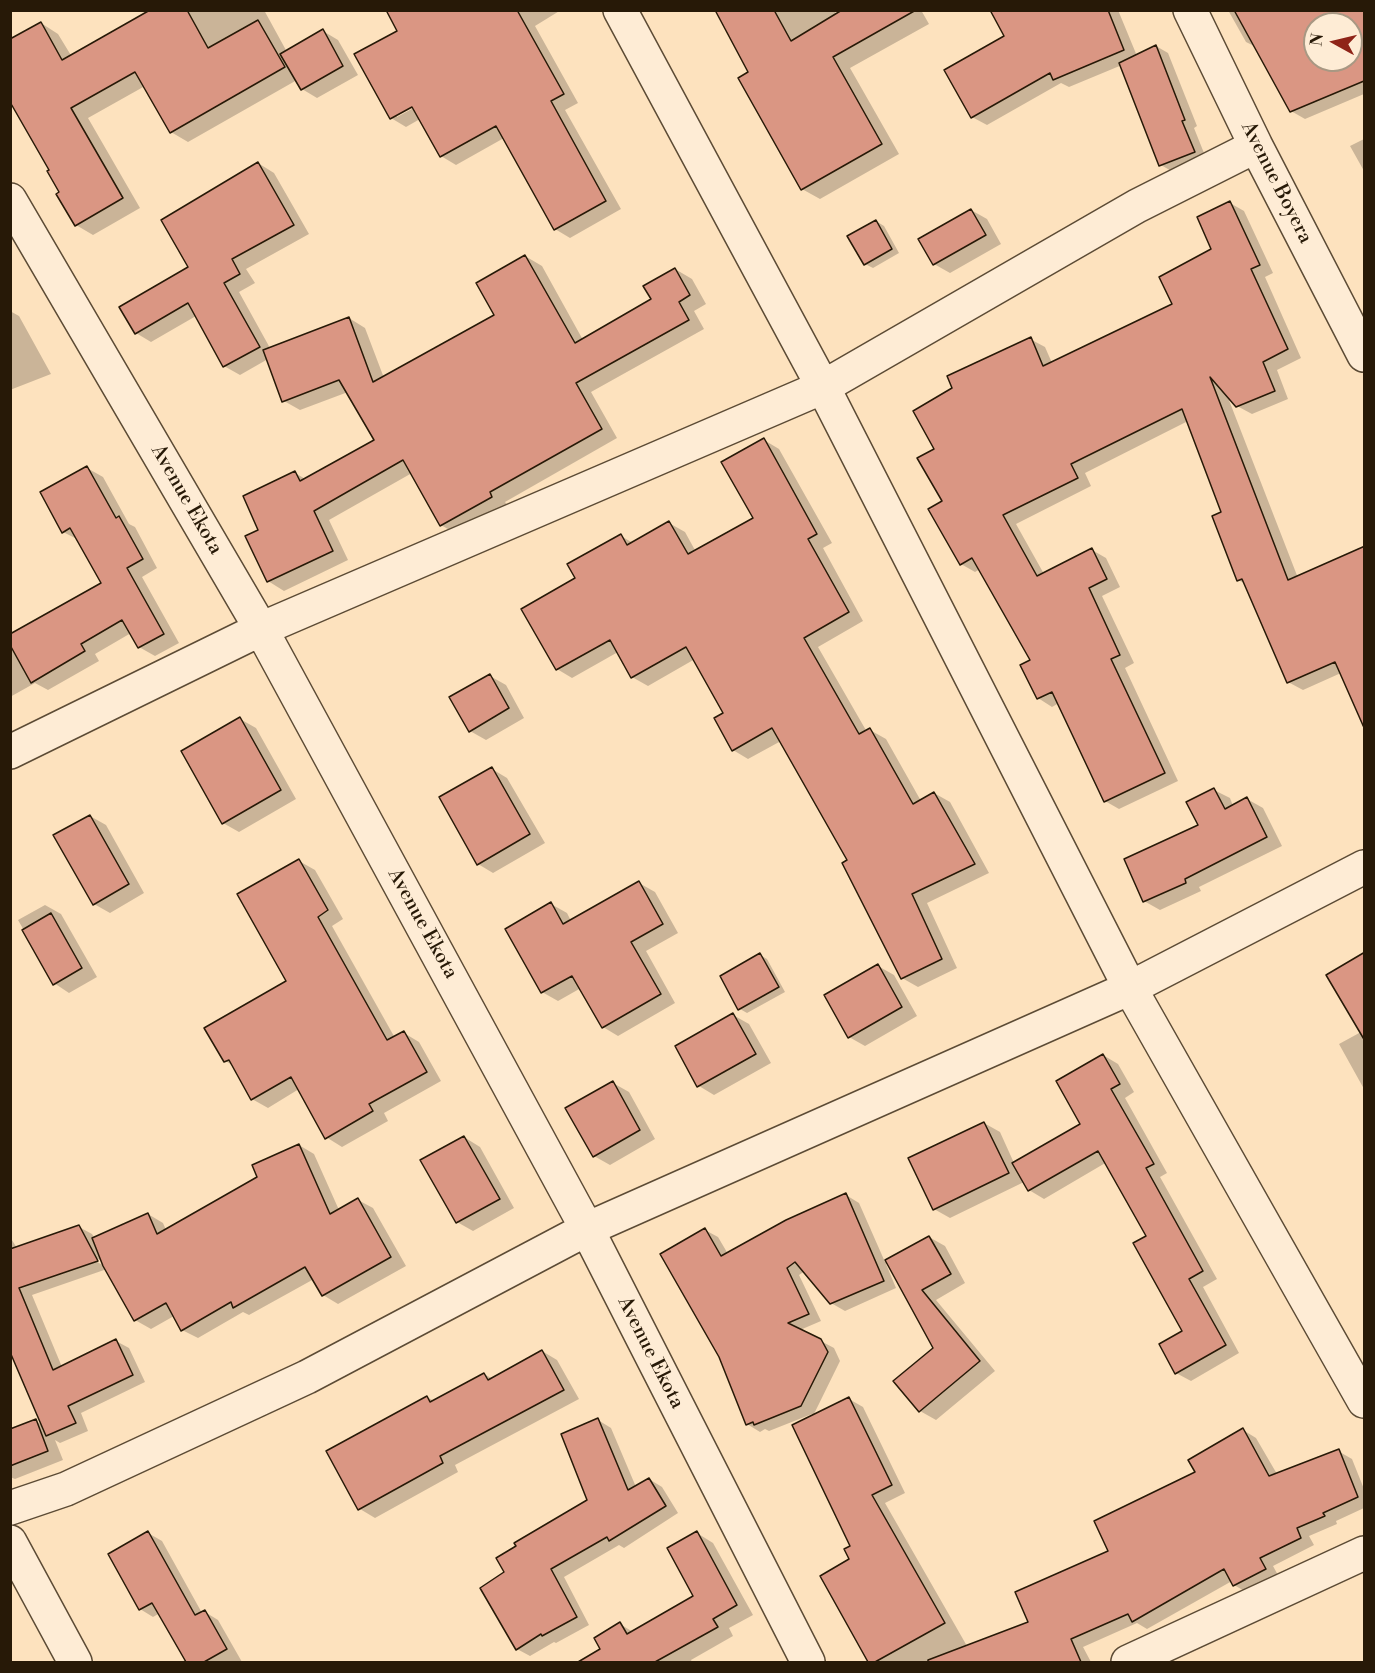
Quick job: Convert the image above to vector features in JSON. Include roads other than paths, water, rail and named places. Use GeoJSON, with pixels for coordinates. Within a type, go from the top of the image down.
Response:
{"type":"FeatureCollection","features":[{"type":"Feature","properties":{"kind":"street"},"geometry":{"type":"LineString","coordinates":[[620,10],[823,387],[1130,988],[1365,1401]]}},
{"type":"Feature","properties":{"kind":"street","name":"Avenue Boyera"},"geometry":{"type":"LineString","coordinates":[[1190,10],[1256,146],[1365,355]]}},
{"type":"Feature","properties":{"kind":"street"},"geometry":{"type":"LineString","coordinates":[[10,752],[261,629],[823,387],[1137,206],[1256,146]]}},
{"type":"Feature","properties":{"kind":"street","name":"Avenue Ekota"},"geometry":{"type":"LineString","coordinates":[[10,200],[261,629],[587,1229],[808,1662]]}},
{"type":"Feature","properties":{"kind":"street"},"geometry":{"type":"LineString","coordinates":[[10,1508],[66,1489],[307,1377],[587,1229],[1130,988],[1365,867]]}},
{"type":"Feature","properties":{"kind":"street"},"geometry":{"type":"LineString","coordinates":[[10,1542],[75,1662]]}},
{"type":"Feature","properties":{"kind":"street"},"geometry":{"type":"LineString","coordinates":[[1128,1662],[1365,1552]]}}]}
